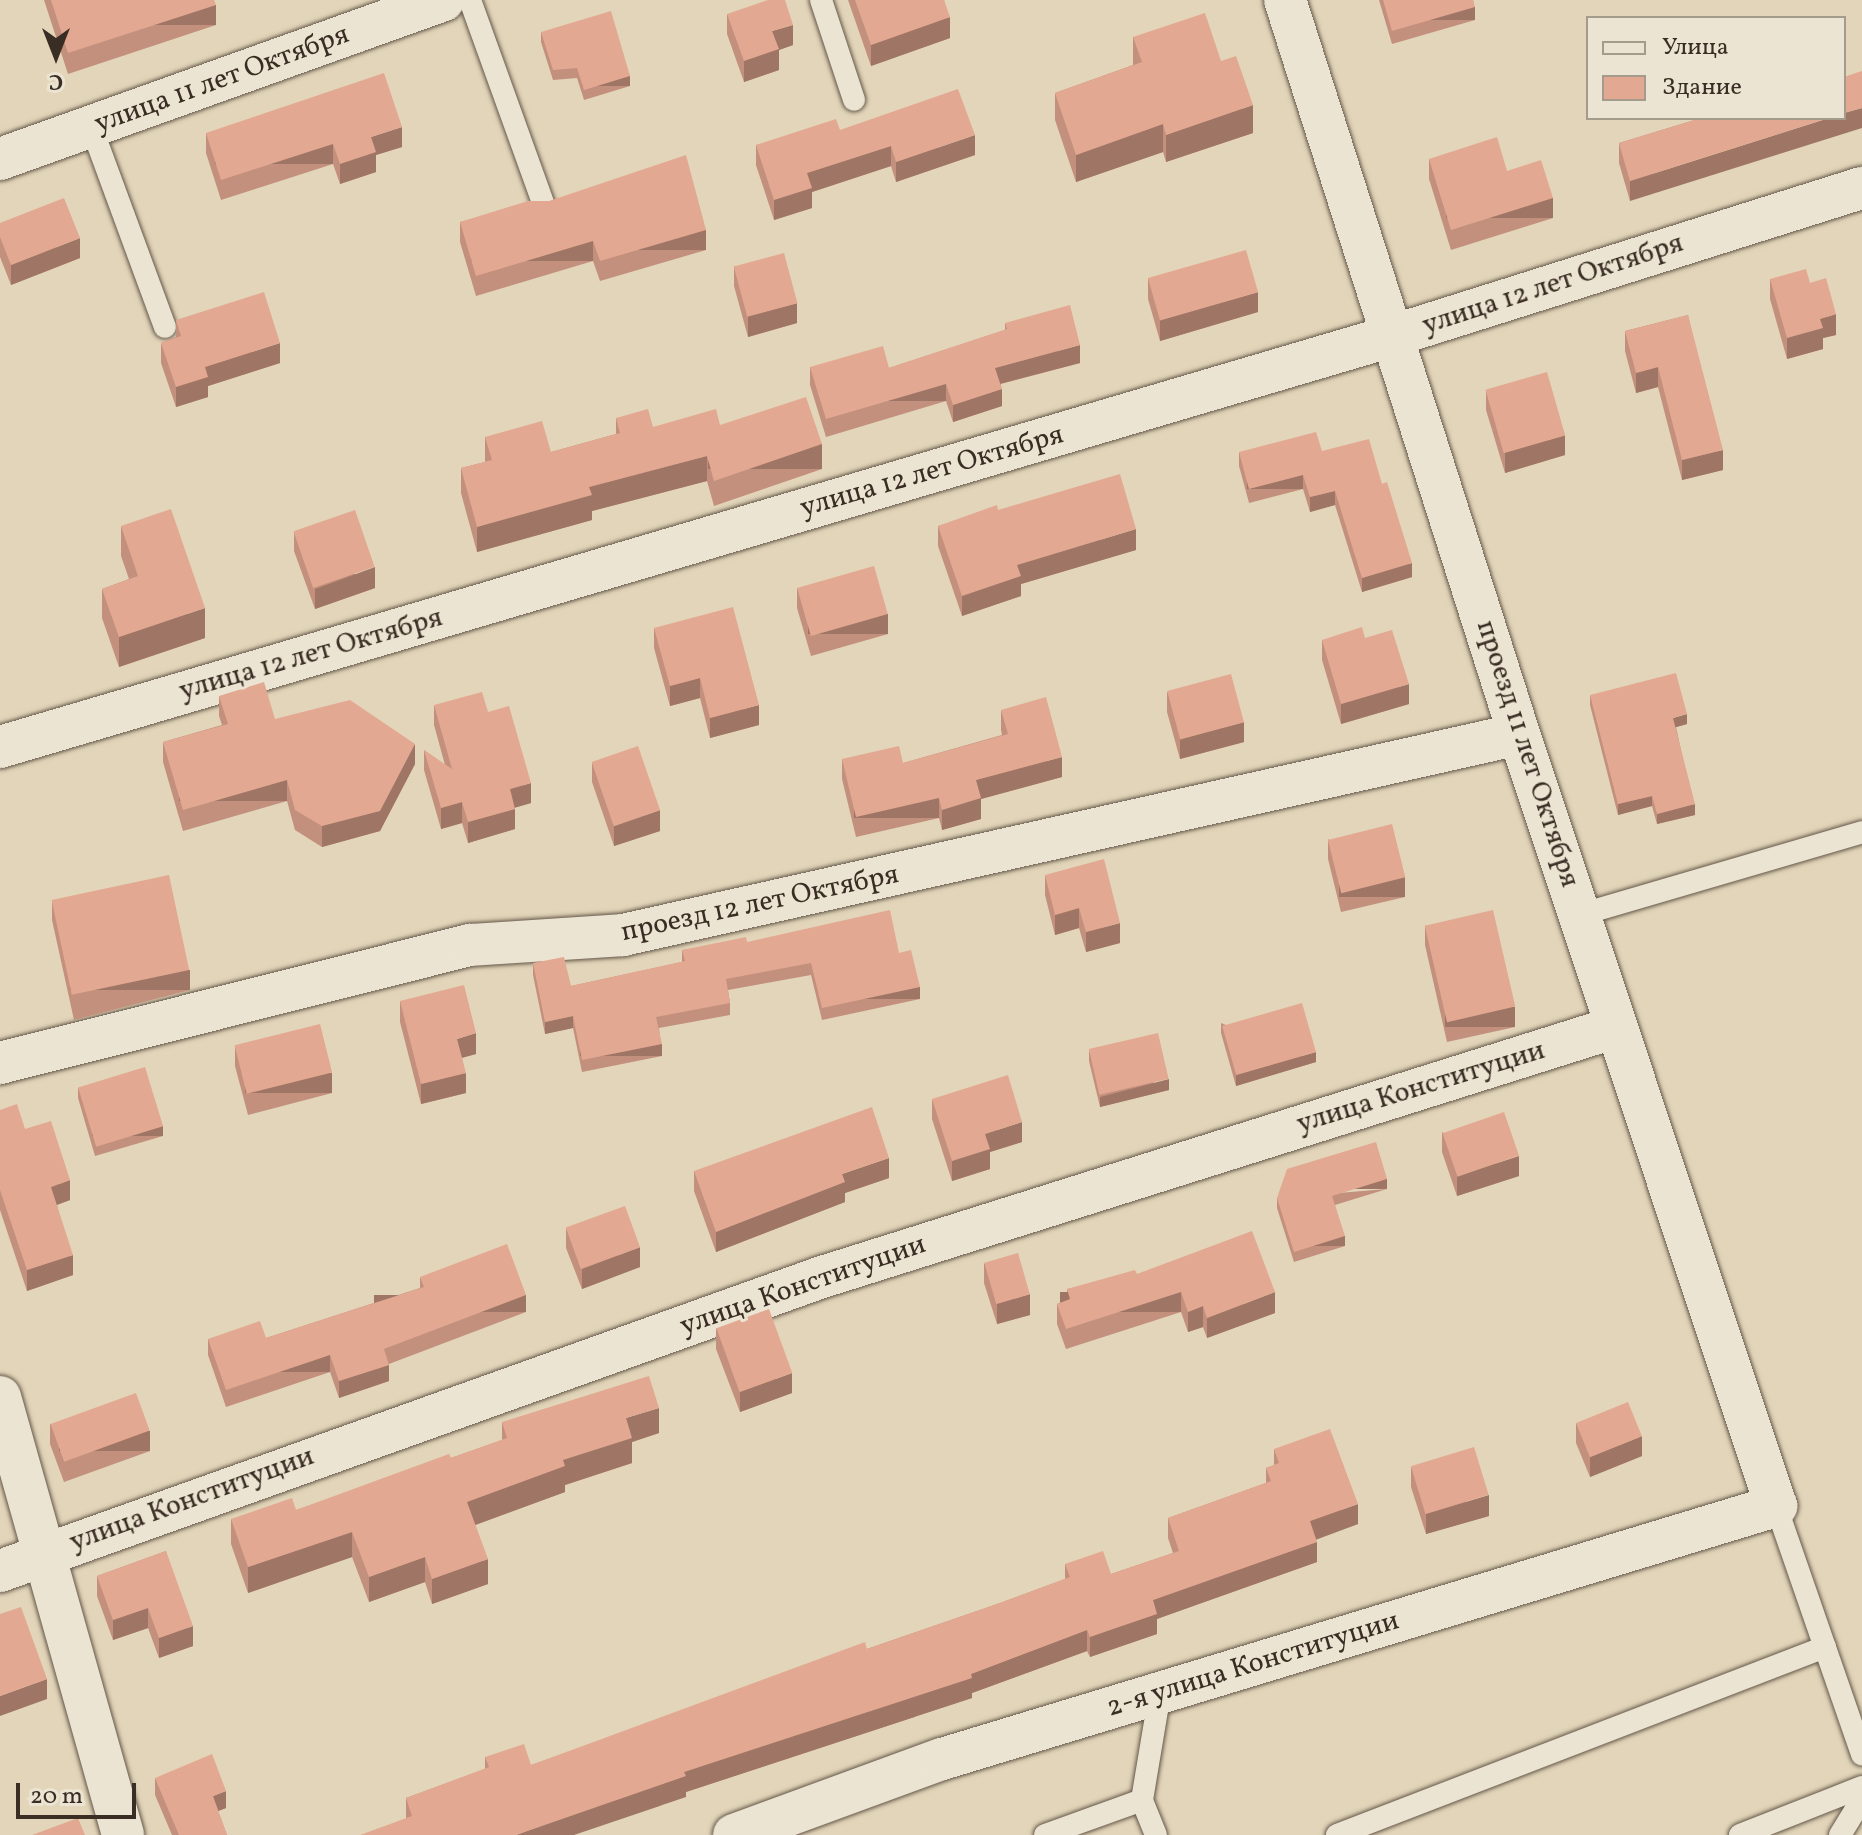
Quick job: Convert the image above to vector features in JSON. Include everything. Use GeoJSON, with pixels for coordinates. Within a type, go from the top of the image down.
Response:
{"type":"FeatureCollection","features":[{"type":"Feature","properties":{"kind":"street","name":"улица 11 лет Октября"},"geometry":{"type":"LineString","coordinates":[[0,159],[443,0]]}},
{"type":"Feature","properties":{"kind":"street","name":"проезд 11 лет Октября"},"geometry":{"type":"LineString","coordinates":[[1285,0],[1519,734],[1776,1506]]}},
{"type":"Feature","properties":{"kind":"street","name":"улица 12 лет Октября"},"geometry":{"type":"LineString","coordinates":[[0,747],[1392,336],[1862,188]]}},
{"type":"Feature","properties":{"kind":"street","name":"проезд 12 лет Октября"},"geometry":{"type":"LineString","coordinates":[[0,1063],[470,945],[623,935],[1519,734]]}},
{"type":"Feature","properties":{"kind":"street","name":"улица Конституции"},"geometry":{"type":"LineString","coordinates":[[0,1571],[819,1278],[1616,1027]]}},
{"type":"Feature","properties":{"kind":"street"},"geometry":{"type":"LineString","coordinates":[[0,1397],[123,1835]]}},
{"type":"Feature","properties":{"kind":"street","name":"2-я улица Конституции"},"geometry":{"type":"LineString","coordinates":[[734,1835],[942,1759],[1776,1506]]}},
{"type":"Feature","properties":{"kind":"lane"},"geometry":{"type":"LineString","coordinates":[[470,0],[545,208]]}},
{"type":"Feature","properties":{"kind":"lane"},"geometry":{"type":"LineString","coordinates":[[821,0],[854,100]]}},
{"type":"Feature","properties":{"kind":"lane"},"geometry":{"type":"LineString","coordinates":[[91,126],[165,327]]}},
{"type":"Feature","properties":{"kind":"lane"},"geometry":{"type":"LineString","coordinates":[[1579,915],[1862,832]]}},
{"type":"Feature","properties":{"kind":"lane"},"geometry":{"type":"LineString","coordinates":[[1776,1506],[1862,1755]]}},
{"type":"Feature","properties":{"kind":"lane"},"geometry":{"type":"LineString","coordinates":[[1337,1835],[1825,1647]]}},
{"type":"Feature","properties":{"kind":"lane"},"geometry":{"type":"LineString","coordinates":[[1156,1835],[1142,1800],[1160,1693]]}},
{"type":"Feature","properties":{"kind":"lane"},"geometry":{"type":"LineString","coordinates":[[1742,1835],[1862,1787]]}},
{"type":"Feature","properties":{"kind":"lane"},"geometry":{"type":"LineString","coordinates":[[1840,1835],[1862,1799]]}},
{"type":"Feature","properties":{"kind":"lane"},"geometry":{"type":"LineString","coordinates":[[1045,1835],[1142,1800]]}},
{"type":"Feature","properties":{"kind":"building"},"geometry":{"type":"Polygon","coordinates":[[[51,0],[214,0],[216,5],[68,53],[51,0]]]}},
{"type":"Feature","properties":{"kind":"building"},"geometry":{"type":"Polygon","coordinates":[[[768,0],[785,0],[793,25],[772,31],[779,49],[744,61],[727,14],[768,0]]]}},
{"type":"Feature","properties":{"kind":"building"},"geometry":{"type":"Polygon","coordinates":[[[855,0],[944,0],[950,17],[871,45],[855,0]]]}},
{"type":"Feature","properties":{"kind":"building"},"geometry":{"type":"Polygon","coordinates":[[[1383,0],[1473,0],[1475,7],[1392,31],[1383,0]]]}},
{"type":"Feature","properties":{"kind":"building"},"geometry":{"type":"Polygon","coordinates":[[[611,11],[630,76],[584,90],[577,68],[553,70],[541,32],[611,11]]]}},
{"type":"Feature","properties":{"kind":"building"},"geometry":{"type":"Polygon","coordinates":[[[1205,13],[1221,61],[1236,56],[1253,105],[1166,135],[1163,124],[1076,155],[1055,93],[1142,62],[1133,37],[1205,13]]]}},
{"type":"Feature","properties":{"kind":"building"},"geometry":{"type":"Polygon","coordinates":[[[1862,71],[1862,108],[1846,112],[1846,76],[1862,71]]]}},
{"type":"Feature","properties":{"kind":"building"},"geometry":{"type":"Polygon","coordinates":[[[384,73],[402,127],[371,137],[376,152],[340,164],[333,144],[221,180],[206,133],[384,73]]]}},
{"type":"Feature","properties":{"kind":"building"},"geometry":{"type":"Polygon","coordinates":[[[958,89],[975,135],[896,162],[891,146],[807,173],[812,188],[774,200],[756,145],[836,119],[840,130],[958,89]]]}},
{"type":"Feature","properties":{"kind":"building"},"geometry":{"type":"Polygon","coordinates":[[[1694,120],[1823,120],[1630,181],[1619,143],[1694,120]]]}},
{"type":"Feature","properties":{"kind":"building"},"geometry":{"type":"Polygon","coordinates":[[[1497,137],[1507,171],[1541,160],[1553,198],[1451,230],[1429,159],[1497,137]]]}},
{"type":"Feature","properties":{"kind":"building"},"geometry":{"type":"Polygon","coordinates":[[[686,155],[706,230],[600,261],[593,241],[476,276],[460,222],[528,201],[549,201],[686,155]]]}},
{"type":"Feature","properties":{"kind":"building"},"geometry":{"type":"Polygon","coordinates":[[[64,198],[80,238],[11,265],[0,237],[0,223],[64,198]]]}},
{"type":"Feature","properties":{"kind":"building"},"geometry":{"type":"Polygon","coordinates":[[[1246,250],[1258,292],[1160,320],[1148,278],[1246,250]]]}},
{"type":"Feature","properties":{"kind":"building"},"geometry":{"type":"Polygon","coordinates":[[[784,253],[797,303],[747,317],[734,266],[784,253]]]}},
{"type":"Feature","properties":{"kind":"building"},"geometry":{"type":"Polygon","coordinates":[[[1806,269],[1810,283],[1826,278],[1836,314],[1820,319],[1823,328],[1787,338],[1770,279],[1806,269]]]}},
{"type":"Feature","properties":{"kind":"building"},"geometry":{"type":"Polygon","coordinates":[[[264,292],[280,343],[205,367],[208,377],[176,387],[161,343],[181,336],[176,320],[264,292]]]}},
{"type":"Feature","properties":{"kind":"building"},"geometry":{"type":"Polygon","coordinates":[[[1070,305],[1080,345],[995,368],[1002,389],[953,405],[946,384],[826,419],[810,367],[883,346],[889,368],[1007,329],[1005,323],[1070,305]]]}},
{"type":"Feature","properties":{"kind":"building"},"geometry":{"type":"Polygon","coordinates":[[[1688,315],[1723,450],[1682,460],[1658,367],[1636,373],[1625,331],[1688,315]]]}},
{"type":"Feature","properties":{"kind":"building"},"geometry":{"type":"Polygon","coordinates":[[[1547,372],[1565,435],[1504,453],[1485,390],[1547,372]]]}},
{"type":"Feature","properties":{"kind":"building"},"geometry":{"type":"Polygon","coordinates":[[[806,397],[822,444],[714,481],[707,456],[589,487],[592,495],[477,527],[461,468],[492,460],[485,437],[542,421],[551,452],[620,433],[616,418],[648,409],[653,427],[716,409],[720,425],[806,397]]]}},
{"type":"Feature","properties":{"kind":"building"},"geometry":{"type":"Polygon","coordinates":[[[1316,432],[1322,451],[1369,439],[1382,484],[1387,482],[1412,563],[1362,578],[1335,491],[1310,497],[1303,475],[1249,489],[1239,452],[1316,432]]]}},
{"type":"Feature","properties":{"kind":"building"},"geometry":{"type":"Polygon","coordinates":[[[1120,474],[1136,529],[1017,565],[1021,576],[962,596],[938,526],[997,505],[998,510],[1120,474]]]}},
{"type":"Feature","properties":{"kind":"building"},"geometry":{"type":"Polygon","coordinates":[[[171,509],[205,608],[119,637],[102,589],[138,576],[121,526],[171,509]]]}},
{"type":"Feature","properties":{"kind":"building"},"geometry":{"type":"Polygon","coordinates":[[[355,510],[375,567],[313,588],[294,531],[355,510]]]}},
{"type":"Feature","properties":{"kind":"building"},"geometry":{"type":"Polygon","coordinates":[[[874,566],[888,614],[811,636],[797,588],[874,566]]]}},
{"type":"Feature","properties":{"kind":"building"},"geometry":{"type":"Polygon","coordinates":[[[733,607],[759,705],[710,718],[700,678],[670,686],[654,628],[733,607]]]}},
{"type":"Feature","properties":{"kind":"building"},"geometry":{"type":"Polygon","coordinates":[[[1362,627],[1365,638],[1392,630],[1409,684],[1341,704],[1322,640],[1362,627]]]}},
{"type":"Feature","properties":{"kind":"building"},"geometry":{"type":"Polygon","coordinates":[[[1676,673],[1687,714],[1673,718],[1695,804],[1657,814],[1652,796],[1618,804],[1590,695],[1676,673]]]}},
{"type":"Feature","properties":{"kind":"building"},"geometry":{"type":"Polygon","coordinates":[[[1231,674],[1244,722],[1180,739],[1167,691],[1231,674]]]}},
{"type":"Feature","properties":{"kind":"building"},"geometry":{"type":"Polygon","coordinates":[[[264,682],[275,719],[350,700],[415,744],[380,811],[322,826],[295,810],[287,780],[183,810],[163,742],[228,724],[219,696],[264,682]]]}},
{"type":"Feature","properties":{"kind":"building"},"geometry":{"type":"Polygon","coordinates":[[[482,692],[488,712],[509,706],[531,783],[510,789],[515,809],[468,822],[462,802],[441,808],[424,750],[452,769],[434,705],[482,692]]]}},
{"type":"Feature","properties":{"kind":"building"},"geometry":{"type":"Polygon","coordinates":[[[1046,697],[1062,757],[976,780],[981,798],[942,810],[939,798],[856,817],[842,759],[899,746],[903,763],[1008,734],[1001,710],[1046,697]]]}},
{"type":"Feature","properties":{"kind":"building"},"geometry":{"type":"Polygon","coordinates":[[[638,746],[660,810],[614,826],[592,762],[638,746]]]}},
{"type":"Feature","properties":{"kind":"building"},"geometry":{"type":"Polygon","coordinates":[[[1392,824],[1405,877],[1341,893],[1328,840],[1392,824]]]}},
{"type":"Feature","properties":{"kind":"building"},"geometry":{"type":"Polygon","coordinates":[[[1104,859],[1120,923],[1086,932],[1079,908],[1055,915],[1045,875],[1104,859]]]}},
{"type":"Feature","properties":{"kind":"building"},"geometry":{"type":"Polygon","coordinates":[[[169,875],[189,970],[72,995],[52,900],[169,875]]]}},
{"type":"Feature","properties":{"kind":"building"},"geometry":{"type":"Polygon","coordinates":[[[890,910],[899,953],[911,950],[920,987],[822,1008],[811,963],[726,979],[730,1003],[656,1017],[662,1044],[582,1060],[573,1016],[545,1022],[533,963],[564,957],[571,986],[685,961],[682,950],[746,937],[747,942],[890,910]]]}},
{"type":"Feature","properties":{"kind":"building"},"geometry":{"type":"Polygon","coordinates":[[[1493,910],[1515,1006],[1447,1022],[1425,926],[1493,910]]]}},
{"type":"Feature","properties":{"kind":"building"},"geometry":{"type":"Polygon","coordinates":[[[464,985],[476,1033],[457,1039],[466,1073],[421,1084],[400,1001],[464,985]]]}},
{"type":"Feature","properties":{"kind":"building"},"geometry":{"type":"Polygon","coordinates":[[[1302,1003],[1316,1052],[1236,1075],[1222,1026],[1302,1003]]]}},
{"type":"Feature","properties":{"kind":"building"},"geometry":{"type":"Polygon","coordinates":[[[320,1024],[332,1073],[247,1094],[235,1045],[320,1024]]]}},
{"type":"Feature","properties":{"kind":"building"},"geometry":{"type":"Polygon","coordinates":[[[1158,1033],[1169,1079],[1099,1095],[1089,1049],[1158,1033]]]}},
{"type":"Feature","properties":{"kind":"building"},"geometry":{"type":"Polygon","coordinates":[[[145,1067],[163,1126],[96,1147],[78,1087],[145,1067]]]}},
{"type":"Feature","properties":{"kind":"building"},"geometry":{"type":"Polygon","coordinates":[[[1008,1075],[1022,1122],[985,1134],[990,1149],[952,1161],[932,1099],[1008,1075]]]}},
{"type":"Feature","properties":{"kind":"building"},"geometry":{"type":"Polygon","coordinates":[[[17,1104],[25,1129],[51,1121],[70,1180],[51,1187],[73,1255],[27,1270],[0,1190],[0,1110],[17,1104]]]}},
{"type":"Feature","properties":{"kind":"building"},"geometry":{"type":"Polygon","coordinates":[[[872,1107],[889,1158],[842,1174],[845,1182],[716,1232],[694,1171],[872,1107]]]}},
{"type":"Feature","properties":{"kind":"building"},"geometry":{"type":"Polygon","coordinates":[[[1504,1112],[1519,1155],[1458,1177],[1443,1133],[1504,1112]]]}},
{"type":"Feature","properties":{"kind":"building"},"geometry":{"type":"Polygon","coordinates":[[[1376,1142],[1387,1179],[1332,1196],[1345,1236],[1294,1252],[1277,1198],[1287,1169],[1376,1142]]]}},
{"type":"Feature","properties":{"kind":"building"},"geometry":{"type":"Polygon","coordinates":[[[625,1206],[640,1247],[581,1269],[566,1228],[625,1206]]]}},
{"type":"Feature","properties":{"kind":"building"},"geometry":{"type":"Polygon","coordinates":[[[1252,1231],[1275,1292],[1207,1318],[1203,1306],[1188,1312],[1181,1292],[1066,1329],[1057,1304],[1070,1299],[1067,1289],[1135,1270],[1137,1274],[1252,1231]]]}},
{"type":"Feature","properties":{"kind":"building"},"geometry":{"type":"Polygon","coordinates":[[[507,1244],[526,1295],[384,1349],[389,1365],[339,1381],[330,1355],[226,1390],[208,1339],[260,1321],[266,1338],[424,1287],[420,1277],[507,1244]]]}},
{"type":"Feature","properties":{"kind":"building"},"geometry":{"type":"Polygon","coordinates":[[[1018,1253],[1030,1294],[996,1304],[984,1263],[1018,1253]]]}},
{"type":"Feature","properties":{"kind":"building"},"geometry":{"type":"Polygon","coordinates":[[[769,1309],[792,1373],[740,1392],[716,1328],[769,1309]]]}},
{"type":"Feature","properties":{"kind":"building"},"geometry":{"type":"Polygon","coordinates":[[[649,1376],[659,1408],[626,1418],[632,1438],[563,1460],[565,1466],[467,1502],[488,1559],[432,1579],[425,1557],[369,1577],[352,1532],[248,1567],[231,1519],[292,1498],[296,1510],[449,1454],[451,1458],[507,1438],[502,1422],[649,1376]]]}},
{"type":"Feature","properties":{"kind":"building"},"geometry":{"type":"Polygon","coordinates":[[[136,1393],[150,1431],[64,1462],[50,1424],[136,1393]]]}},
{"type":"Feature","properties":{"kind":"building"},"geometry":{"type":"Polygon","coordinates":[[[1628,1402],[1642,1436],[1590,1457],[1576,1423],[1628,1402]]]}},
{"type":"Feature","properties":{"kind":"building"},"geometry":{"type":"Polygon","coordinates":[[[1330,1429],[1358,1504],[1310,1521],[1317,1542],[1153,1600],[1157,1614],[1090,1637],[1087,1630],[971,1674],[972,1678],[684,1772],[686,1776],[516,1835],[360,1835],[412,1816],[406,1798],[489,1767],[485,1757],[524,1744],[531,1765],[865,1642],[867,1649],[1070,1577],[1065,1564],[1103,1551],[1111,1574],[1179,1551],[1168,1518],[1271,1481],[1266,1468],[1279,1463],[1274,1449],[1330,1429]]]}},
{"type":"Feature","properties":{"kind":"building"},"geometry":{"type":"Polygon","coordinates":[[[1474,1447],[1489,1495],[1426,1514],[1411,1466],[1474,1447]]]}},
{"type":"Feature","properties":{"kind":"building"},"geometry":{"type":"Polygon","coordinates":[[[166,1551],[193,1626],[159,1638],[148,1608],[113,1620],[97,1576],[166,1551]]]}},
{"type":"Feature","properties":{"kind":"building"},"geometry":{"type":"Polygon","coordinates":[[[21,1607],[47,1679],[0,1696],[0,1614],[21,1607]]]}},
{"type":"Feature","properties":{"kind":"building"},"geometry":{"type":"Polygon","coordinates":[[[212,1754],[226,1791],[213,1796],[227,1835],[179,1835],[155,1778],[212,1754]]]}},
{"type":"Feature","properties":{"kind":"building"},"geometry":{"type":"Polygon","coordinates":[[[78,1818],[85,1835],[32,1835],[78,1818]]]}}]}
